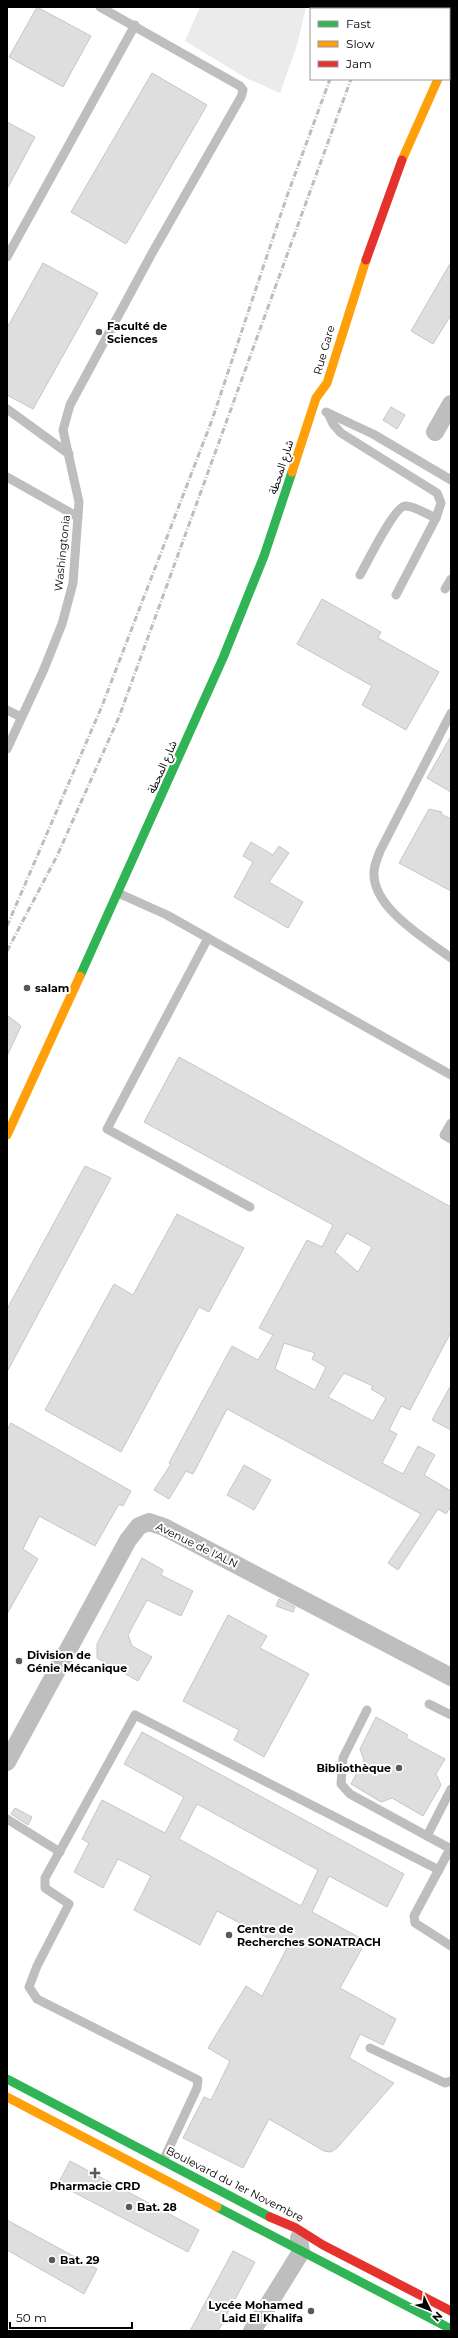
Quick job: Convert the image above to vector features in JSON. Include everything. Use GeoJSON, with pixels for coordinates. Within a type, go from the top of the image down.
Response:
{"type":"FeatureCollection","features":[{"type":"Feature","properties":{"kind":"main road","name":"Rue Gare"},"geometry":{"type":"LineString","coordinates":[[316,398],[327,383],[347,316],[394,179],[413,130],[438,80]]}},
{"type":"Feature","properties":{"kind":"main road","name":"Rue Gare"},"geometry":{"type":"LineString","coordinates":[[316,398],[317,379]]}},
{"type":"Feature","properties":{"kind":"main road","name":"شارع المحطة"},"geometry":{"type":"LineString","coordinates":[[7,1135],[118,893],[223,658],[264,556],[316,398]]}},
{"type":"Feature","properties":{"kind":"main road","name":"Boulevard du 1er Novembre"},"geometry":{"type":"LineString","coordinates":[[7,2079],[285,2225],[296,2228],[323,2245],[451,2311]]}},
{"type":"Feature","properties":{"kind":"main road"},"geometry":{"type":"LineString","coordinates":[[7,2098],[451,2329]]}},
{"type":"Feature","properties":{"kind":"street"},"geometry":{"type":"LineString","coordinates":[[435,432],[451,404]]}},
{"type":"Feature","properties":{"kind":"street","name":"Avenue de l'ALN"},"geometry":{"type":"LineString","coordinates":[[7,1762],[128,1540],[139,1526],[149,1522],[164,1527],[451,1677]]}},
{"type":"Feature","properties":{"kind":"street"},"geometry":{"type":"LineString","coordinates":[[252,2331],[302,2252],[296,2228]]}},
{"type":"Feature","properties":{"kind":"lane"},"geometry":{"type":"LineString","coordinates":[[7,257],[135,25],[100,7]]}},
{"type":"Feature","properties":{"kind":"lane","name":"Washingtonia"},"geometry":{"type":"LineString","coordinates":[[7,749],[10,734],[21,718],[62,624],[73,583],[79,502],[63,430],[70,405],[151,255],[240,97],[242,90],[240,86],[135,25]]}},
{"type":"Feature","properties":{"kind":"lane"},"geometry":{"type":"LineString","coordinates":[[313,408],[328,413],[373,434],[451,480]]}},
{"type":"Feature","properties":{"kind":"lane"},"geometry":{"type":"LineString","coordinates":[[7,409],[69,454]]}},
{"type":"Feature","properties":{"kind":"lane"},"geometry":{"type":"LineString","coordinates":[[328,413],[333,424],[341,433],[437,494],[441,503],[436,518],[396,595]]}},
{"type":"Feature","properties":{"kind":"lane"},"geometry":{"type":"LineString","coordinates":[[7,477],[78,517]]}},
{"type":"Feature","properties":{"kind":"lane"},"geometry":{"type":"LineString","coordinates":[[360,575],[400,507],[406,505],[436,518]]}},
{"type":"Feature","properties":{"kind":"lane"},"geometry":{"type":"LineString","coordinates":[[446,589],[451,579]]}},
{"type":"Feature","properties":{"kind":"lane"},"geometry":{"type":"LineString","coordinates":[[7,710],[21,718]]}},
{"type":"Feature","properties":{"kind":"lane"},"geometry":{"type":"LineString","coordinates":[[451,713],[380,851],[374,872],[378,893],[401,921],[451,958]]}},
{"type":"Feature","properties":{"kind":"lane"},"geometry":{"type":"LineString","coordinates":[[118,893],[167,915],[451,1075]]}},
{"type":"Feature","properties":{"kind":"lane"},"geometry":{"type":"LineString","coordinates":[[208,938],[107,1129],[250,1207]]}},
{"type":"Feature","properties":{"kind":"lane"},"geometry":{"type":"LineString","coordinates":[[451,1122],[444,1135],[451,1139]]}},
{"type":"Feature","properties":{"kind":"lane"},"geometry":{"type":"LineString","coordinates":[[429,1704],[451,1716]]}},
{"type":"Feature","properties":{"kind":"lane"},"geometry":{"type":"LineString","coordinates":[[366,1710],[343,1758],[341,1784],[350,1794],[451,1848],[414,1916],[415,1923],[451,1946]]}},
{"type":"Feature","properties":{"kind":"lane"},"geometry":{"type":"LineString","coordinates":[[163,2161],[197,2088],[198,2080],[37,1999],[29,1987],[37,1966],[69,1904],[45,1888],[45,1878],[135,1715],[439,1870]]}},
{"type":"Feature","properties":{"kind":"lane"},"geometry":{"type":"LineString","coordinates":[[427,1836],[451,1789]]}},
{"type":"Feature","properties":{"kind":"lane"},"geometry":{"type":"LineString","coordinates":[[7,1819],[60,1852]]}},
{"type":"Feature","properties":{"kind":"lane"},"geometry":{"type":"LineString","coordinates":[[370,2048],[445,2083],[451,2081]]}},
{"type":"Feature","properties":{"kind":"shaded area"},"geometry":{"type":"Polygon","coordinates":[[[200,7],[306,7],[297,45],[280,93],[246,78],[185,41],[200,7]]]}},
{"type":"Feature","properties":{"kind":"building"},"geometry":{"type":"Polygon","coordinates":[[[37,7],[91,36],[63,87],[9,57],[37,7]]]}},
{"type":"Feature","properties":{"kind":"building"},"geometry":{"type":"Polygon","coordinates":[[[152,73],[207,105],[126,244],[71,212],[152,73]]]}},
{"type":"Feature","properties":{"kind":"building"},"geometry":{"type":"Polygon","coordinates":[[[7,122],[35,137],[7,189],[7,122]]]}},
{"type":"Feature","properties":{"kind":"building"},"geometry":{"type":"Polygon","coordinates":[[[451,262],[451,315],[433,344],[411,331],[451,262]]]}},
{"type":"Feature","properties":{"kind":"building"},"geometry":{"type":"Polygon","coordinates":[[[43,263],[98,293],[33,409],[7,395],[7,328],[43,263]]]}},
{"type":"Feature","properties":{"kind":"building"},"geometry":{"type":"Polygon","coordinates":[[[391,407],[405,415],[397,429],[383,420],[391,407]]]}},
{"type":"Feature","properties":{"kind":"building"},"geometry":{"type":"Polygon","coordinates":[[[322,599],[381,632],[378,638],[439,672],[406,730],[362,705],[372,686],[297,644],[322,599]]]}},
{"type":"Feature","properties":{"kind":"building"},"geometry":{"type":"Polygon","coordinates":[[[451,736],[451,792],[427,778],[451,736]]]}},
{"type":"Feature","properties":{"kind":"building"},"geometry":{"type":"Polygon","coordinates":[[[429,809],[442,812],[441,814],[451,819],[451,891],[399,863],[429,809]]]}},
{"type":"Feature","properties":{"kind":"building"},"geometry":{"type":"Polygon","coordinates":[[[251,842],[273,855],[279,846],[289,853],[269,882],[303,902],[288,928],[234,897],[253,862],[243,856],[251,842]]]}},
{"type":"Feature","properties":{"kind":"building"},"geometry":{"type":"Polygon","coordinates":[[[7,1015],[21,1026],[7,1056],[7,1015]]]}},
{"type":"Feature","properties":{"kind":"building"},"geometry":{"type":"Polygon","coordinates":[[[179,1057],[451,1207],[451,1332],[410,1410],[401,1406],[389,1430],[397,1434],[382,1463],[403,1474],[418,1446],[435,1455],[424,1475],[451,1491],[451,1506],[446,1514],[438,1509],[398,1570],[388,1563],[421,1514],[227,1409],[193,1474],[186,1471],[169,1499],[154,1490],[171,1464],[169,1463],[232,1346],[258,1360],[273,1335],[259,1328],[307,1240],[322,1247],[333,1225],[144,1122],[179,1057]],[[347,1233],[335,1252],[358,1272],[372,1247],[347,1233]],[[284,1343],[275,1369],[315,1390],[326,1367],[312,1359],[315,1353],[284,1343]],[[344,1373],[328,1397],[373,1421],[386,1398],[371,1389],[373,1386],[344,1373]]]}},
{"type":"Feature","properties":{"kind":"building"},"geometry":{"type":"Polygon","coordinates":[[[85,1166],[111,1178],[7,1372],[7,1309],[85,1166]]]}},
{"type":"Feature","properties":{"kind":"building"},"geometry":{"type":"Polygon","coordinates":[[[177,1214],[244,1248],[209,1312],[199,1307],[121,1452],[45,1410],[114,1284],[133,1295],[177,1214]]]}},
{"type":"Feature","properties":{"kind":"building"},"geometry":{"type":"Polygon","coordinates":[[[451,1385],[451,1430],[432,1420],[451,1385]]]}},
{"type":"Feature","properties":{"kind":"building"},"geometry":{"type":"Polygon","coordinates":[[[11,1423],[131,1491],[123,1506],[119,1504],[95,1546],[39,1516],[23,1549],[38,1559],[7,1614],[7,1430],[11,1423]]]}},
{"type":"Feature","properties":{"kind":"building"},"geometry":{"type":"Polygon","coordinates":[[[244,1465],[271,1480],[254,1510],[227,1495],[244,1465]]]}},
{"type":"Feature","properties":{"kind":"building"},"geometry":{"type":"Polygon","coordinates":[[[142,1558],[163,1570],[161,1575],[193,1591],[181,1616],[147,1600],[128,1635],[132,1646],[152,1657],[138,1681],[97,1658],[97,1644],[142,1558]]]}},
{"type":"Feature","properties":{"kind":"building"},"geometry":{"type":"Polygon","coordinates":[[[279,1599],[295,1607],[293,1612],[276,1606],[279,1599]]]}},
{"type":"Feature","properties":{"kind":"building"},"geometry":{"type":"Polygon","coordinates":[[[228,1615],[267,1636],[260,1648],[309,1674],[264,1757],[234,1740],[239,1730],[183,1701],[228,1615]]]}},
{"type":"Feature","properties":{"kind":"building","name":"Bibliothèque"},"geometry":{"type":"Polygon","coordinates":[[[376,1717],[408,1735],[406,1738],[445,1759],[436,1774],[441,1785],[423,1816],[392,1798],[381,1802],[351,1784],[364,1760],[360,1749],[376,1717]]]}},
{"type":"Feature","properties":{"kind":"building"},"geometry":{"type":"Polygon","coordinates":[[[142,1732],[404,1874],[387,1907],[329,1876],[312,1912],[366,1941],[340,1988],[396,2019],[383,2045],[360,2034],[349,2058],[394,2083],[337,2148],[331,2152],[324,2151],[269,2119],[243,2168],[183,2138],[204,2097],[211,2100],[230,2061],[208,2048],[246,1986],[262,1996],[287,1948],[217,1911],[200,1945],[134,1910],[151,1876],[118,1859],[103,1888],[74,1872],[89,1843],[82,1839],[102,1800],[165,1833],[184,1797],[124,1764],[142,1732]],[[197,1804],[179,1839],[301,1906],[318,1870],[197,1804]]]}},
{"type":"Feature","properties":{"kind":"building"},"geometry":{"type":"Polygon","coordinates":[[[15,1808],[32,1817],[28,1825],[11,1814],[15,1808]]]}},
{"type":"Feature","properties":{"kind":"building","name":"Bat. 28"},"geometry":{"type":"Polygon","coordinates":[[[70,2161],[199,2230],[188,2252],[58,2184],[70,2161]]]}},
{"type":"Feature","properties":{"kind":"building","name":"Bat. 29"},"geometry":{"type":"Polygon","coordinates":[[[7,2220],[97,2269],[84,2294],[7,2250],[7,2220]]]}},
{"type":"Feature","properties":{"kind":"building"},"geometry":{"type":"Polygon","coordinates":[[[233,2251],[255,2262],[218,2331],[190,2331],[233,2251]]]}},
{"type":"Feature","properties":{"kind":"railway"},"geometry":{"type":"LineString","coordinates":[[7,926],[102,706],[212,420],[287,196],[330,80]]}},
{"type":"Feature","properties":{"kind":"railway"},"geometry":{"type":"LineString","coordinates":[[7,951],[57,856],[119,717],[351,80]]}},
{"type":"Feature","properties":{"kind":"traffic: fast"},"geometry":{"type":"LineString","coordinates":[[80,976],[223,658],[264,556],[292,472]]}},
{"type":"Feature","properties":{"kind":"traffic: fast"},"geometry":{"type":"LineString","coordinates":[[7,2079],[270,2217]]}},
{"type":"Feature","properties":{"kind":"traffic: fast"},"geometry":{"type":"LineString","coordinates":[[217,2207],[451,2329]]}},
{"type":"Feature","properties":{"kind":"traffic: slow"},"geometry":{"type":"LineString","coordinates":[[402,160],[438,80]]}},
{"type":"Feature","properties":{"kind":"traffic: slow"},"geometry":{"type":"LineString","coordinates":[[292,472],[316,398],[327,383],[366,260]]}},
{"type":"Feature","properties":{"kind":"traffic: slow"},"geometry":{"type":"LineString","coordinates":[[7,1135],[80,976]]}},
{"type":"Feature","properties":{"kind":"traffic: slow"},"geometry":{"type":"LineString","coordinates":[[7,2097],[217,2207]]}},
{"type":"Feature","properties":{"kind":"traffic: jam"},"geometry":{"type":"LineString","coordinates":[[366,260],[402,160]]}},
{"type":"Feature","properties":{"kind":"traffic: jam"},"geometry":{"type":"LineString","coordinates":[[270,2217],[296,2228],[323,2245],[451,2311]]}},
{"type":"Feature","properties":{"kind":"place","name":"Faculté de Sciences"},"geometry":{"type":"Point","coordinates":[99,332]}},
{"type":"Feature","properties":{"kind":"place","name":"salam"},"geometry":{"type":"Point","coordinates":[27,988]}},
{"type":"Feature","properties":{"kind":"place","name":"Division de Génie Mécanique"},"geometry":{"type":"Point","coordinates":[19,1661]}},
{"type":"Feature","properties":{"kind":"place","name":"Bibliothèque"},"geometry":{"type":"Point","coordinates":[399,1768]}},
{"type":"Feature","properties":{"kind":"place","name":"Centre de Recherches SONATRACH"},"geometry":{"type":"Point","coordinates":[229,1935]}},
{"type":"Feature","properties":{"kind":"place","name":"Pharmacie CRD"},"geometry":{"type":"Point","coordinates":[95,2173]}},
{"type":"Feature","properties":{"kind":"place","name":"Bat. 28"},"geometry":{"type":"Point","coordinates":[129,2207]}},
{"type":"Feature","properties":{"kind":"place","name":"Bat. 29"},"geometry":{"type":"Point","coordinates":[52,2260]}},
{"type":"Feature","properties":{"kind":"place","name":"Lycée Mohamed Laid El Khalifa"},"geometry":{"type":"Point","coordinates":[311,2311]}}]}
